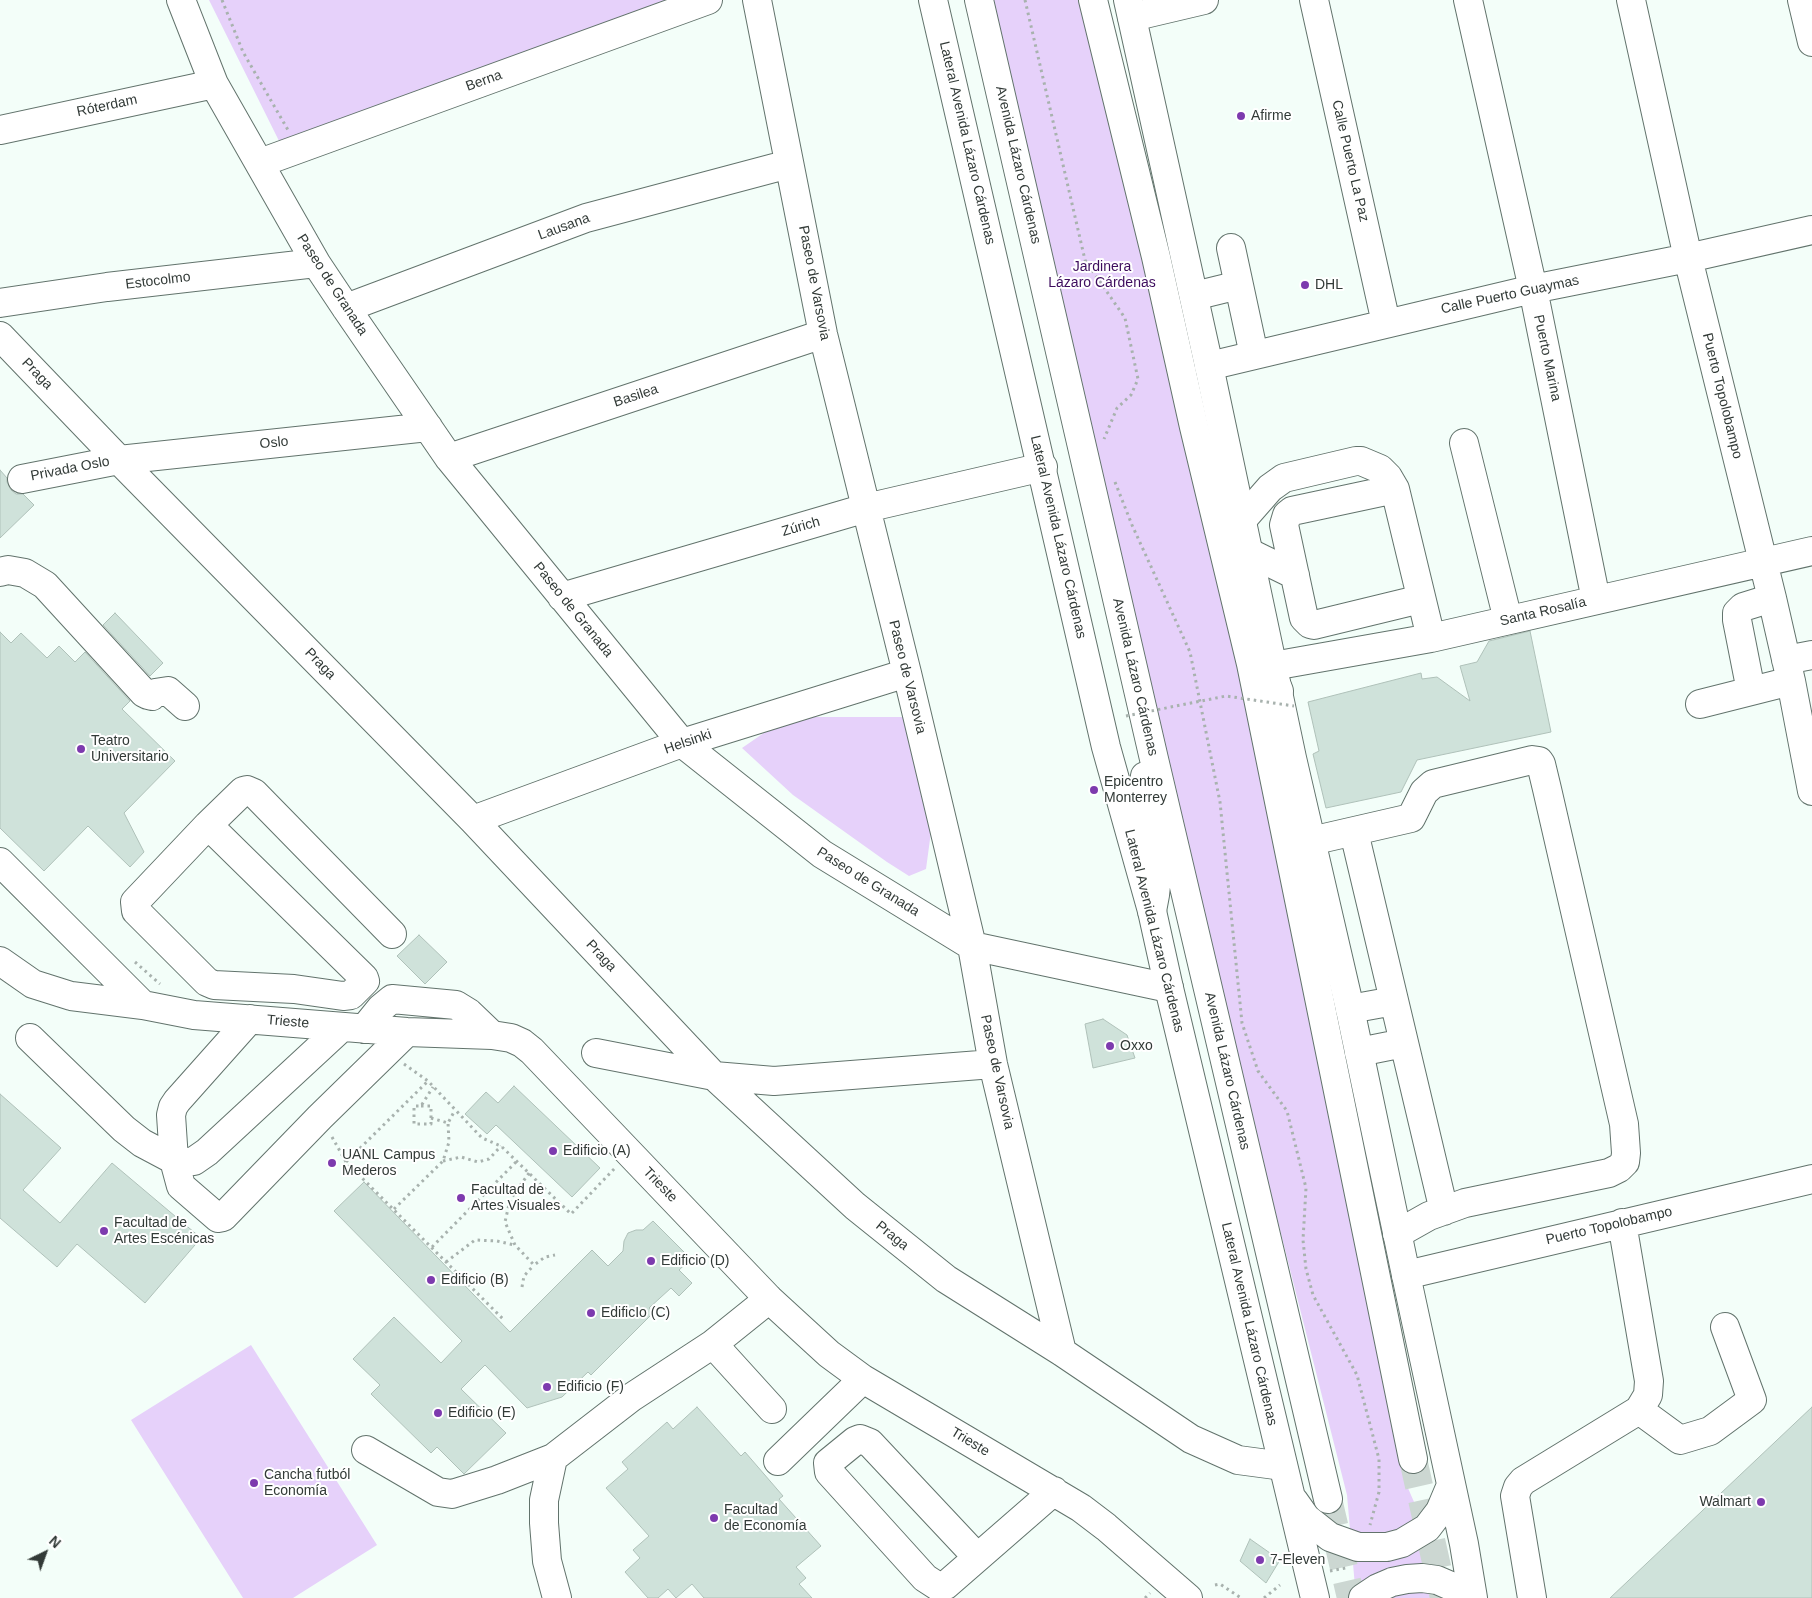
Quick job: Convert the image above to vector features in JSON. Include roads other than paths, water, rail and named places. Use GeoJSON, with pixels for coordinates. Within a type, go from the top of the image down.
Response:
{"type":"FeatureCollection","features":[{"type":"Feature","properties":{"kind":"main road","name":"Paseo de Granada"},"geometry":{"type":"LineString","coordinates":[[181,0],[214,84],[316,263],[346,308],[449,458],[682,743],[822,854],[972,946],[1169,988]]}},
{"type":"Feature","properties":{"kind":"main road","name":"Berna"},"geometry":{"type":"LineString","coordinates":[[260,163],[708,0]]}},
{"type":"Feature","properties":{"kind":"main road","name":"Paseo de Varsovia"},"geometry":{"type":"LineString","coordinates":[[757,0],[823,334],[972,946],[993,1064],[1062,1352]]}},
{"type":"Feature","properties":{"kind":"main road","name":"Lateral Avenida Lázaro Cárdenas"},"geometry":{"type":"LineString","coordinates":[[934,0],[1106,747],[1152,910],[1314,1598]]}},
{"type":"Feature","properties":{"kind":"main road","name":"Avenida Lázaro Cárdenas"},"geometry":{"type":"LineString","coordinates":[[980,0],[1154,759],[1328,1499]]}},
{"type":"Feature","properties":{"kind":"main road"},"geometry":{"type":"LineString","coordinates":[[1093,0],[1156,257],[1194,427],[1251,664],[1414,1459]]}},
{"type":"Feature","properties":{"kind":"main road"},"geometry":{"type":"LineString","coordinates":[[1204,0],[1130,9],[1242,520],[1282,688],[1311,841],[1360,1052],[1464,1544],[1471,1598]]}},
{"type":"Feature","properties":{"kind":"main road","name":"Calle Puerto La Paz"},"geometry":{"type":"LineString","coordinates":[[1314,0],[1386,323]]}},
{"type":"Feature","properties":{"kind":"main road","name":"Puerto Marina"},"geometry":{"type":"LineString","coordinates":[[1468,0],[1533,289],[1596,600]]}},
{"type":"Feature","properties":{"kind":"main road","name":"Puerto Topolobampo"},"geometry":{"type":"LineString","coordinates":[[1631,0],[1688,258],[1763,563],[1772,598],[1796,665],[1812,791]]}},
{"type":"Feature","properties":{"kind":"main road"},"geometry":{"type":"LineString","coordinates":[[1802,0],[1812,42]]}},
{"type":"Feature","properties":{"kind":"main road","name":"Róterdam"},"geometry":{"type":"LineString","coordinates":[[0,130],[214,84]]}},
{"type":"Feature","properties":{"kind":"main road","name":"Lausana"},"geometry":{"type":"LineString","coordinates":[[346,308],[586,218],[789,164]]}},
{"type":"Feature","properties":{"kind":"main road","name":"Calle Puerto Guaymas"},"geometry":{"type":"LineString","coordinates":[[1209,366],[1533,289],[1688,258],[1812,230]]}},
{"type":"Feature","properties":{"kind":"main road"},"geometry":{"type":"LineString","coordinates":[[1231,248],[1254,355]]}},
{"type":"Feature","properties":{"kind":"main road","name":"Estocolmo"},"geometry":{"type":"LineString","coordinates":[[0,304],[107,287],[316,263]]}},
{"type":"Feature","properties":{"kind":"main road"},"geometry":{"type":"LineString","coordinates":[[1194,296],[1239,285]]}},
{"type":"Feature","properties":{"kind":"main road","name":"Basilea"},"geometry":{"type":"LineString","coordinates":[[449,458],[823,334]]}},
{"type":"Feature","properties":{"kind":"main road","name":"Praga"},"geometry":{"type":"LineString","coordinates":[[0,336],[119,460],[473,820],[714,1076],[855,1206],[946,1279],[1062,1352],[1191,1439],[1238,1460],[1285,1477]]}},
{"type":"Feature","properties":{"kind":"main road","name":"Oslo"},"geometry":{"type":"LineString","coordinates":[[119,460],[428,427]]}},
{"type":"Feature","properties":{"kind":"main road"},"geometry":{"type":"LineString","coordinates":[[1194,427],[1219,466],[1260,634],[1271,671],[1282,688]]}},
{"type":"Feature","properties":{"kind":"main road"},"geometry":{"type":"LineString","coordinates":[[1464,443],[1508,620]]}},
{"type":"Feature","properties":{"kind":"main road","name":"Privada Oslo"},"geometry":{"type":"LineString","coordinates":[[22,479],[119,460]]}},
{"type":"Feature","properties":{"kind":"main road"},"geometry":{"type":"LineString","coordinates":[[1242,520],[1270,488],[1284,478],[1356,461],[1380,469],[1388,477],[1395,489],[1431,638]]}},
{"type":"Feature","properties":{"kind":"main road","name":"Zúrich"},"geometry":{"type":"LineString","coordinates":[[562,597],[866,508],[1043,467]]}},
{"type":"Feature","properties":{"kind":"main road"},"geometry":{"type":"LineString","coordinates":[[1395,489],[1292,511],[1287,515],[1284,525],[1304,618],[1314,625],[1421,599]]}},
{"type":"Feature","properties":{"kind":"main road","name":"Santa Rosalía"},"geometry":{"type":"LineString","coordinates":[[1282,688],[1431,638],[1812,552]]}},
{"type":"Feature","properties":{"kind":"main road"},"geometry":{"type":"LineString","coordinates":[[1250,553],[1295,575]]}},
{"type":"Feature","properties":{"kind":"main road"},"geometry":{"type":"LineString","coordinates":[[0,572],[8,570],[25,573],[45,585],[144,692],[152,696],[155,693],[168,691],[185,706]]}},
{"type":"Feature","properties":{"kind":"main road"},"geometry":{"type":"LineString","coordinates":[[1750,691],[1737,613],[1743,607],[1772,598]]}},
{"type":"Feature","properties":{"kind":"main road"},"geometry":{"type":"LineString","coordinates":[[1700,704],[1750,691],[1796,665]]}},
{"type":"Feature","properties":{"kind":"main road","name":"Helsinki"},"geometry":{"type":"LineString","coordinates":[[473,820],[682,743],[907,673]]}},
{"type":"Feature","properties":{"kind":"main road"},"geometry":{"type":"LineString","coordinates":[[1152,910],[1157,876],[1143,781],[1154,759]]}},
{"type":"Feature","properties":{"kind":"main road"},"geometry":{"type":"LineString","coordinates":[[1311,841],[1411,818],[1424,792],[1433,784],[1532,760],[1538,761],[1541,764],[1624,1124],[1625,1162],[1619,1168],[1609,1173],[1464,1203],[1429,1216],[1397,1234]]}},
{"type":"Feature","properties":{"kind":"main road"},"geometry":{"type":"LineString","coordinates":[[208,825],[357,971],[365,982],[364,985],[348,996],[294,989],[214,985],[207,982],[136,911],[135,902],[208,825],[243,790],[250,791],[392,934]]}},
{"type":"Feature","properties":{"kind":"main road"},"geometry":{"type":"LineString","coordinates":[[1354,832],[1444,1211]]}},
{"type":"Feature","properties":{"kind":"main road"},"geometry":{"type":"LineString","coordinates":[[0,862],[143,1005]]}},
{"type":"Feature","properties":{"kind":"main road","name":"Trieste"},"geometry":{"type":"LineString","coordinates":[[2,966],[33,984],[51,991],[71,996],[143,1005],[194,1015],[352,1029],[397,1042],[492,1035],[511,1038],[522,1043],[532,1051],[769,1299],[828,1354],[863,1379],[1081,1508],[1106,1527],[1188,1598]]}},
{"type":"Feature","properties":{"kind":"main road"},"geometry":{"type":"LineString","coordinates":[[294,989],[304,1024]]}},
{"type":"Feature","properties":{"kind":"main road"},"geometry":{"type":"LineString","coordinates":[[30,1038],[124,1129],[142,1143],[174,1160],[187,1162],[194,1161],[208,1152],[352,1029],[392,999],[456,1005],[470,1013],[492,1035]]}},
{"type":"Feature","properties":{"kind":"main road"},"geometry":{"type":"LineString","coordinates":[[1350,1009],[1394,1001]]}},
{"type":"Feature","properties":{"kind":"main road"},"geometry":{"type":"LineString","coordinates":[[250,1019],[173,1107],[171,1115],[174,1160],[183,1190],[215,1217],[221,1218],[397,1042]]}},
{"type":"Feature","properties":{"kind":"main road"},"geometry":{"type":"LineString","coordinates":[[1360,1052],[1404,1043]]}},
{"type":"Feature","properties":{"kind":"main road"},"geometry":{"type":"LineString","coordinates":[[596,1053],[714,1076],[774,1081],[993,1064]]}},
{"type":"Feature","properties":{"kind":"main road","name":"Puerto Topolobampo"},"geometry":{"type":"LineString","coordinates":[[1406,1275],[1812,1179]]}},
{"type":"Feature","properties":{"kind":"main road"},"geometry":{"type":"LineString","coordinates":[[1532,1598],[1515,1496],[1518,1487],[1522,1481],[1639,1410],[1648,1395],[1649,1381],[1622,1223]]}},
{"type":"Feature","properties":{"kind":"main road"},"geometry":{"type":"LineString","coordinates":[[366,1450],[438,1492],[452,1494],[497,1480],[554,1458],[632,1397],[713,1344],[769,1299]]}},
{"type":"Feature","properties":{"kind":"main road"},"geometry":{"type":"LineString","coordinates":[[1639,1410],[1680,1440],[1710,1431],[1752,1400],[1725,1327]]}},
{"type":"Feature","properties":{"kind":"main road"},"geometry":{"type":"LineString","coordinates":[[713,1344],[772,1409]]}},
{"type":"Feature","properties":{"kind":"main road"},"geometry":{"type":"LineString","coordinates":[[778,1460],[863,1379]]}},
{"type":"Feature","properties":{"kind":"main road"},"geometry":{"type":"LineString","coordinates":[[977,1557],[870,1443],[860,1439],[855,1441],[828,1463],[829,1472],[925,1578],[938,1587],[946,1585],[1054,1491]]}},
{"type":"Feature","properties":{"kind":"main road"},"geometry":{"type":"LineString","coordinates":[[554,1458],[544,1507],[548,1561],[557,1598]]}},
{"type":"Feature","properties":{"kind":"main road"},"geometry":{"type":"LineString","coordinates":[[1285,1477],[1298,1506],[1306,1518],[1317,1528],[1343,1543],[1368,1548],[1388,1547],[1402,1543],[1428,1528],[1440,1511],[1451,1485]]}},
{"type":"Feature","properties":{"kind":"main road"},"geometry":{"type":"LineString","coordinates":[[1364,1598],[1378,1588],[1392,1582],[1407,1578],[1422,1578],[1437,1580],[1471,1598]]}},
{"type":"Feature","properties":{"kind":"tunnel"},"geometry":{"type":"LineString","coordinates":[[1413,1459],[1444,1598]]}},
{"type":"Feature","properties":{"kind":"tunnel"},"geometry":{"type":"LineString","coordinates":[[1328,1499],[1351,1598]]}},
{"type":"Feature","properties":{"kind":"place","name":"Afirme"},"geometry":{"type":"Point","coordinates":[1241,116]}},
{"type":"Feature","properties":{"kind":"place","name":"DHL"},"geometry":{"type":"Point","coordinates":[1305,285]}},
{"type":"Feature","properties":{"kind":"place","name":"Teatro Universitario"},"geometry":{"type":"Point","coordinates":[81,749]}},
{"type":"Feature","properties":{"kind":"place","name":"Epicentro Monterrey"},"geometry":{"type":"Point","coordinates":[1094,790]}},
{"type":"Feature","properties":{"kind":"place","name":"Oxxo"},"geometry":{"type":"Point","coordinates":[1110,1046]}},
{"type":"Feature","properties":{"kind":"place","name":"Edificio (A)"},"geometry":{"type":"Point","coordinates":[553,1151]}},
{"type":"Feature","properties":{"kind":"place","name":"UANL Campus Mederos"},"geometry":{"type":"Point","coordinates":[332,1163]}},
{"type":"Feature","properties":{"kind":"place","name":"Facultad de Artes Visuales"},"geometry":{"type":"Point","coordinates":[461,1198]}},
{"type":"Feature","properties":{"kind":"place","name":"Facultad de Artes Escénicas"},"geometry":{"type":"Point","coordinates":[104,1231]}},
{"type":"Feature","properties":{"kind":"place","name":"Edificio (D)"},"geometry":{"type":"Point","coordinates":[651,1261]}},
{"type":"Feature","properties":{"kind":"place","name":"Edificio (B)"},"geometry":{"type":"Point","coordinates":[431,1280]}},
{"type":"Feature","properties":{"kind":"place","name":"EdificIo (C)"},"geometry":{"type":"Point","coordinates":[591,1313]}},
{"type":"Feature","properties":{"kind":"place","name":"Edificio (F)"},"geometry":{"type":"Point","coordinates":[547,1387]}},
{"type":"Feature","properties":{"kind":"place","name":"Edificio (E)"},"geometry":{"type":"Point","coordinates":[438,1413]}},
{"type":"Feature","properties":{"kind":"place","name":"Cancha futból Economía"},"geometry":{"type":"Point","coordinates":[254,1483]}},
{"type":"Feature","properties":{"kind":"place","name":"Walmart"},"geometry":{"type":"Point","coordinates":[1761,1502]}},
{"type":"Feature","properties":{"kind":"place","name":"Facultad de Economía"},"geometry":{"type":"Point","coordinates":[714,1518]}},
{"type":"Feature","properties":{"kind":"place","name":"7-Eleven"},"geometry":{"type":"Point","coordinates":[1260,1560]}},
{"type":"Feature","properties":{"kind":"park label","name":"Jardinera Lázaro Cárdenas"},"geometry":{"type":"Point","coordinates":[1102,276]}}]}
